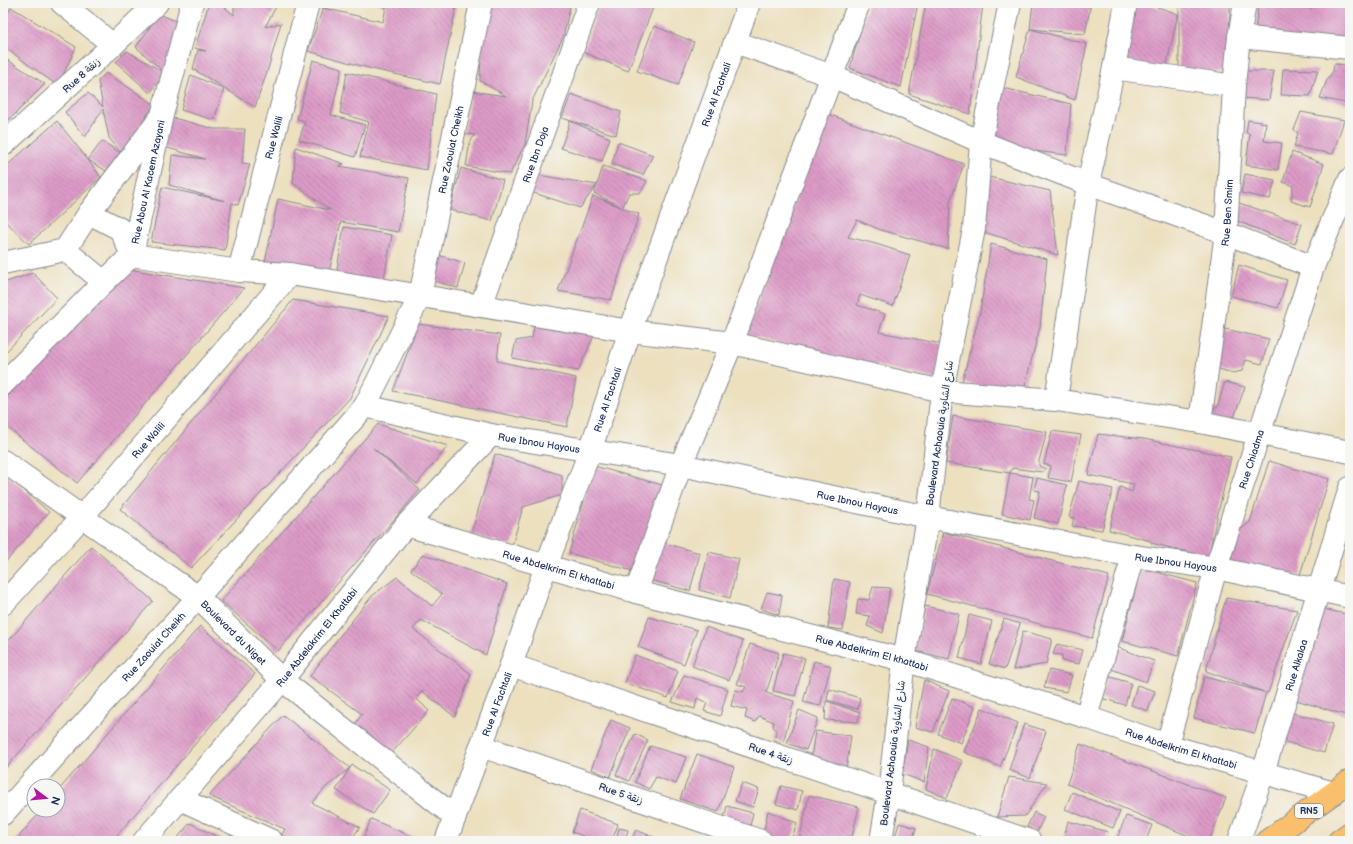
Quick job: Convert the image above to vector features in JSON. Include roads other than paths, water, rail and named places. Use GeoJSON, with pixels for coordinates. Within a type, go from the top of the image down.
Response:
{"type":"FeatureCollection","features":[{"type":"Feature","properties":{"kind":"main road","name":"RN5"},"geometry":{"type":"LineString","coordinates":[[1267,841],[1342,787]]}},
{"type":"Feature","properties":{"kind":"main road"},"geometry":{"type":"LineString","coordinates":[[1339,841],[1350,833]]}},
{"type":"Feature","properties":{"kind":"street"},"geometry":{"type":"LineString","coordinates":[[62,3],[113,45]]}},
{"type":"Feature","properties":{"kind":"street","name":"Rue 8 زنقة"},"geometry":{"type":"LineString","coordinates":[[3,145],[157,3]]}},
{"type":"Feature","properties":{"kind":"street","name":"Rue Abou Al Kacem Azayani"},"geometry":{"type":"LineString","coordinates":[[3,384],[104,282],[132,256],[162,115],[192,3]]}},
{"type":"Feature","properties":{"kind":"street","name":"Rue Walili"},"geometry":{"type":"LineString","coordinates":[[239,271],[308,3]]}},
{"type":"Feature","properties":{"kind":"street","name":"Rue Zaouiat Cheikh"},"geometry":{"type":"LineString","coordinates":[[3,814],[198,597],[365,406],[420,296],[481,3]]}},
{"type":"Feature","properties":{"kind":"street","name":"Rue Ibn Doja"},"geometry":{"type":"LineString","coordinates":[[481,306],[589,3]]}},
{"type":"Feature","properties":{"kind":"street","name":"Rue Al Fachtali"},"geometry":{"type":"LineString","coordinates":[[447,841],[512,665],[546,566],[590,451],[630,331],[749,3]]}},
{"type":"Feature","properties":{"kind":"street"},"geometry":{"type":"LineString","coordinates":[[636,592],[681,465],[732,343],[859,3]]}},
{"type":"Feature","properties":{"kind":"street","name":"Boulevard Achaouia شارع الشاوية"},"geometry":{"type":"LineString","coordinates":[[881,841],[889,793],[904,660],[928,517],[942,392],[974,230],[981,142],[1010,3]]}},
{"type":"Feature","properties":{"kind":"street"},"geometry":{"type":"LineString","coordinates":[[1056,400],[1088,184],[1114,68],[1126,3]]}},
{"type":"Feature","properties":{"kind":"street","name":"Rue Ben Smim"},"geometry":{"type":"LineString","coordinates":[[1200,422],[1226,233],[1234,86],[1239,37],[1245,3]]}},
{"type":"Feature","properties":{"kind":"street"},"geometry":{"type":"LineString","coordinates":[[1239,37],[1350,48]]}},
{"type":"Feature","properties":{"kind":"street"},"geometry":{"type":"LineString","coordinates":[[735,42],[832,76],[981,142],[1088,184],[1226,233],[1313,267]]}},
{"type":"Feature","properties":{"kind":"street"},"geometry":{"type":"LineString","coordinates":[[1114,68],[1234,86]]}},
{"type":"Feature","properties":{"kind":"street"},"geometry":{"type":"LineString","coordinates":[[3,263],[64,250],[89,213],[162,115]]}},
{"type":"Feature","properties":{"kind":"street","name":"Rue Chiadma"},"geometry":{"type":"LineString","coordinates":[[1167,745],[1216,568],[1313,267],[1350,179]]}},
{"type":"Feature","properties":{"kind":"street"},"geometry":{"type":"LineString","coordinates":[[89,213],[120,229],[132,256],[239,271],[290,274],[630,331],[732,343],[942,392],[1056,400],[1200,422],[1350,452]]}},
{"type":"Feature","properties":{"kind":"street"},"geometry":{"type":"LineString","coordinates":[[64,250],[104,282]]}},
{"type":"Feature","properties":{"kind":"street","name":"Rue Walili"},"geometry":{"type":"LineString","coordinates":[[3,604],[82,517],[290,274]]}},
{"type":"Feature","properties":{"kind":"street","name":"Rue Ibnou Hayous"},"geometry":{"type":"LineString","coordinates":[[365,406],[491,435],[681,465],[928,517],[1133,556],[1216,568],[1350,598]]}},
{"type":"Feature","properties":{"kind":"street","name":"Rue Abdelakrim El Khattabi"},"geometry":{"type":"LineString","coordinates":[[144,841],[282,680],[406,525],[491,435]]}},
{"type":"Feature","properties":{"kind":"street","name":"Boulevard du Niget"},"geometry":{"type":"LineString","coordinates":[[3,460],[82,517],[198,597],[282,680],[455,817]]}},
{"type":"Feature","properties":{"kind":"street","name":"Rue Alkalaa"},"geometry":{"type":"LineString","coordinates":[[1239,841],[1263,773],[1350,488]]}},
{"type":"Feature","properties":{"kind":"street","name":"Rue Abdelkrim El khattabi"},"geometry":{"type":"LineString","coordinates":[[406,525],[636,592],[904,660],[1086,717],[1167,745],[1263,773],[1342,787]]}},
{"type":"Feature","properties":{"kind":"street"},"geometry":{"type":"LineString","coordinates":[[1086,717],[1133,556]]}},
{"type":"Feature","properties":{"kind":"street","name":"Rue 4 زنقة"},"geometry":{"type":"LineString","coordinates":[[512,665],[1030,841]]}},
{"type":"Feature","properties":{"kind":"street","name":"Rue 5 زنقة"},"geometry":{"type":"LineString","coordinates":[[481,746],[761,841]]}},
{"type":"Feature","properties":{"kind":"street"},"geometry":{"type":"LineString","coordinates":[[180,799],[272,841]]}}]}
